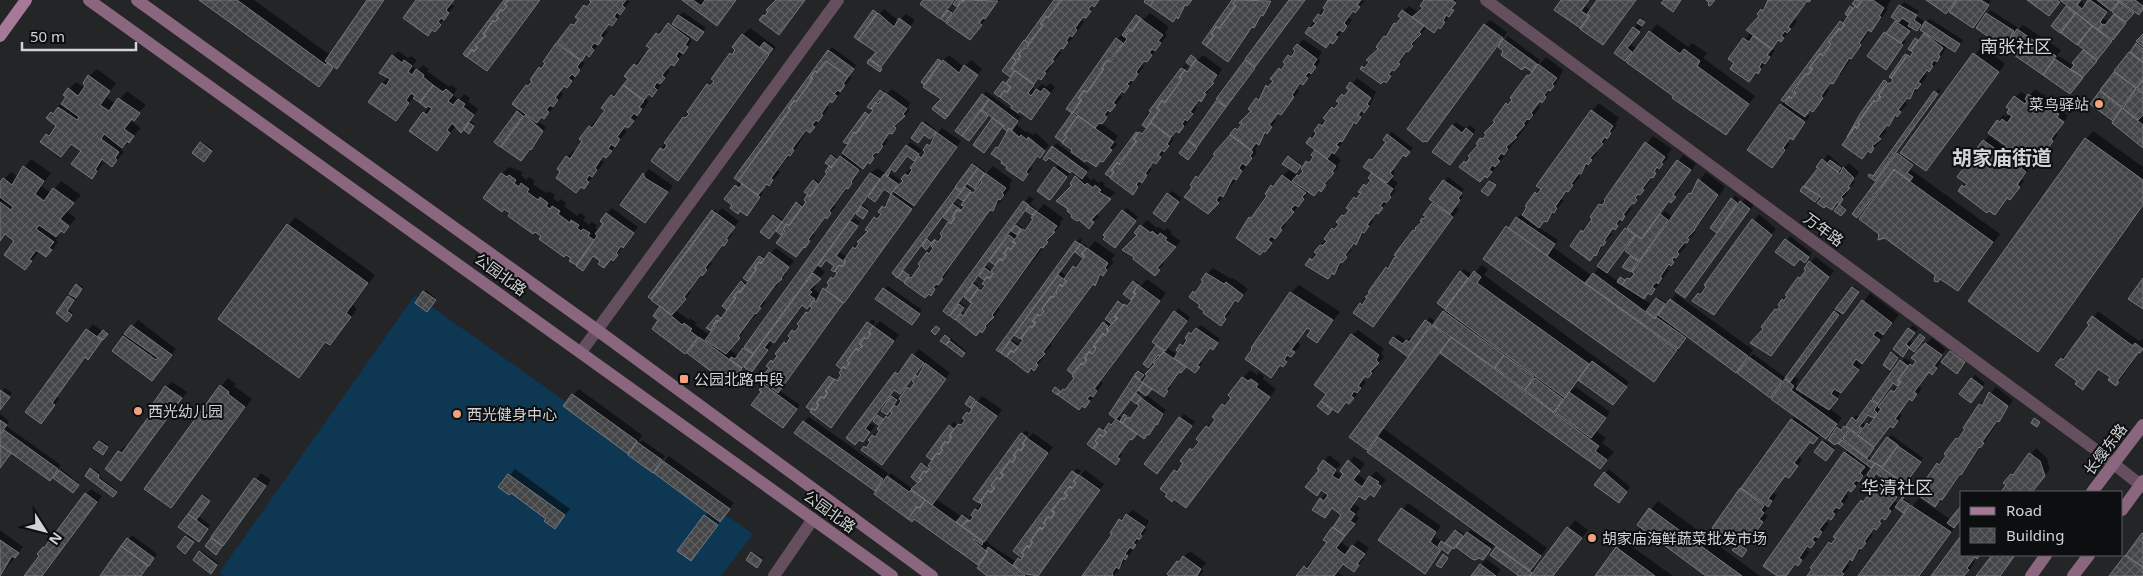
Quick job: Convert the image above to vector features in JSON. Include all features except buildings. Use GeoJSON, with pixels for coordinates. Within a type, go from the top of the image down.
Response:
{"type":"FeatureCollection","features":[{"type":"Feature","properties":{"kind":"main road"},"geometry":{"type":"LineString","coordinates":[[0,36],[26,0]]}},
{"type":"Feature","properties":{"kind":"main road","name":"公园北路"},"geometry":{"type":"LineString","coordinates":[[89,0],[892,576]]}},
{"type":"Feature","properties":{"kind":"main road","name":"公园北路"},"geometry":{"type":"LineString","coordinates":[[138,0],[597,330],[932,576]]}},
{"type":"Feature","properties":{"kind":"main road","name":"长缨东路"},"geometry":{"type":"LineString","coordinates":[[2093,491],[2143,425]]}},
{"type":"Feature","properties":{"kind":"main road"},"geometry":{"type":"LineString","coordinates":[[2123,509],[2142,484]]}},
{"type":"Feature","properties":{"kind":"main road"},"geometry":{"type":"LineString","coordinates":[[2031,576],[2045,556]]}},
{"type":"Feature","properties":{"kind":"main road"},"geometry":{"type":"LineString","coordinates":[[2073,576],[2088,556]]}},
{"type":"Feature","properties":{"kind":"street"},"geometry":{"type":"LineString","coordinates":[[581,352],[838,0]]}},
{"type":"Feature","properties":{"kind":"street","name":"万年路"},"geometry":{"type":"LineString","coordinates":[[1486,0],[2142,484]]}},
{"type":"Feature","properties":{"kind":"street"},"geometry":{"type":"LineString","coordinates":[[774,576],[813,519]]}},
{"type":"Feature","properties":{"kind":"shaded area","name":"西光健身中心"},"geometry":{"type":"Polygon","coordinates":[[[415,295],[753,534],[721,576],[224,576],[219,573],[415,295]]]}},
{"type":"Feature","properties":{"kind":"place","name":"菜鸟驿站"},"geometry":{"type":"Point","coordinates":[2099,104]}},
{"type":"Feature","properties":{"kind":"place","name":"公园北路中段"},"geometry":{"type":"Point","coordinates":[684,379]}},
{"type":"Feature","properties":{"kind":"place","name":"西光幼儿园"},"geometry":{"type":"Point","coordinates":[138,411]}},
{"type":"Feature","properties":{"kind":"place","name":"西光健身中心"},"geometry":{"type":"Point","coordinates":[457,414]}},
{"type":"Feature","properties":{"kind":"place","name":"胡家庙海鲜蔬菜批发市场"},"geometry":{"type":"Point","coordinates":[1592,538]}},
{"type":"Feature","properties":{"kind":"district","name":"南张社区"},"geometry":{"type":"Point","coordinates":[2016,46]}},
{"type":"Feature","properties":{"kind":"district","name":"胡家庙街道"},"geometry":{"type":"Point","coordinates":[2002,157]}},
{"type":"Feature","properties":{"kind":"district","name":"华清社区"},"geometry":{"type":"Point","coordinates":[1897,487]}}]}
